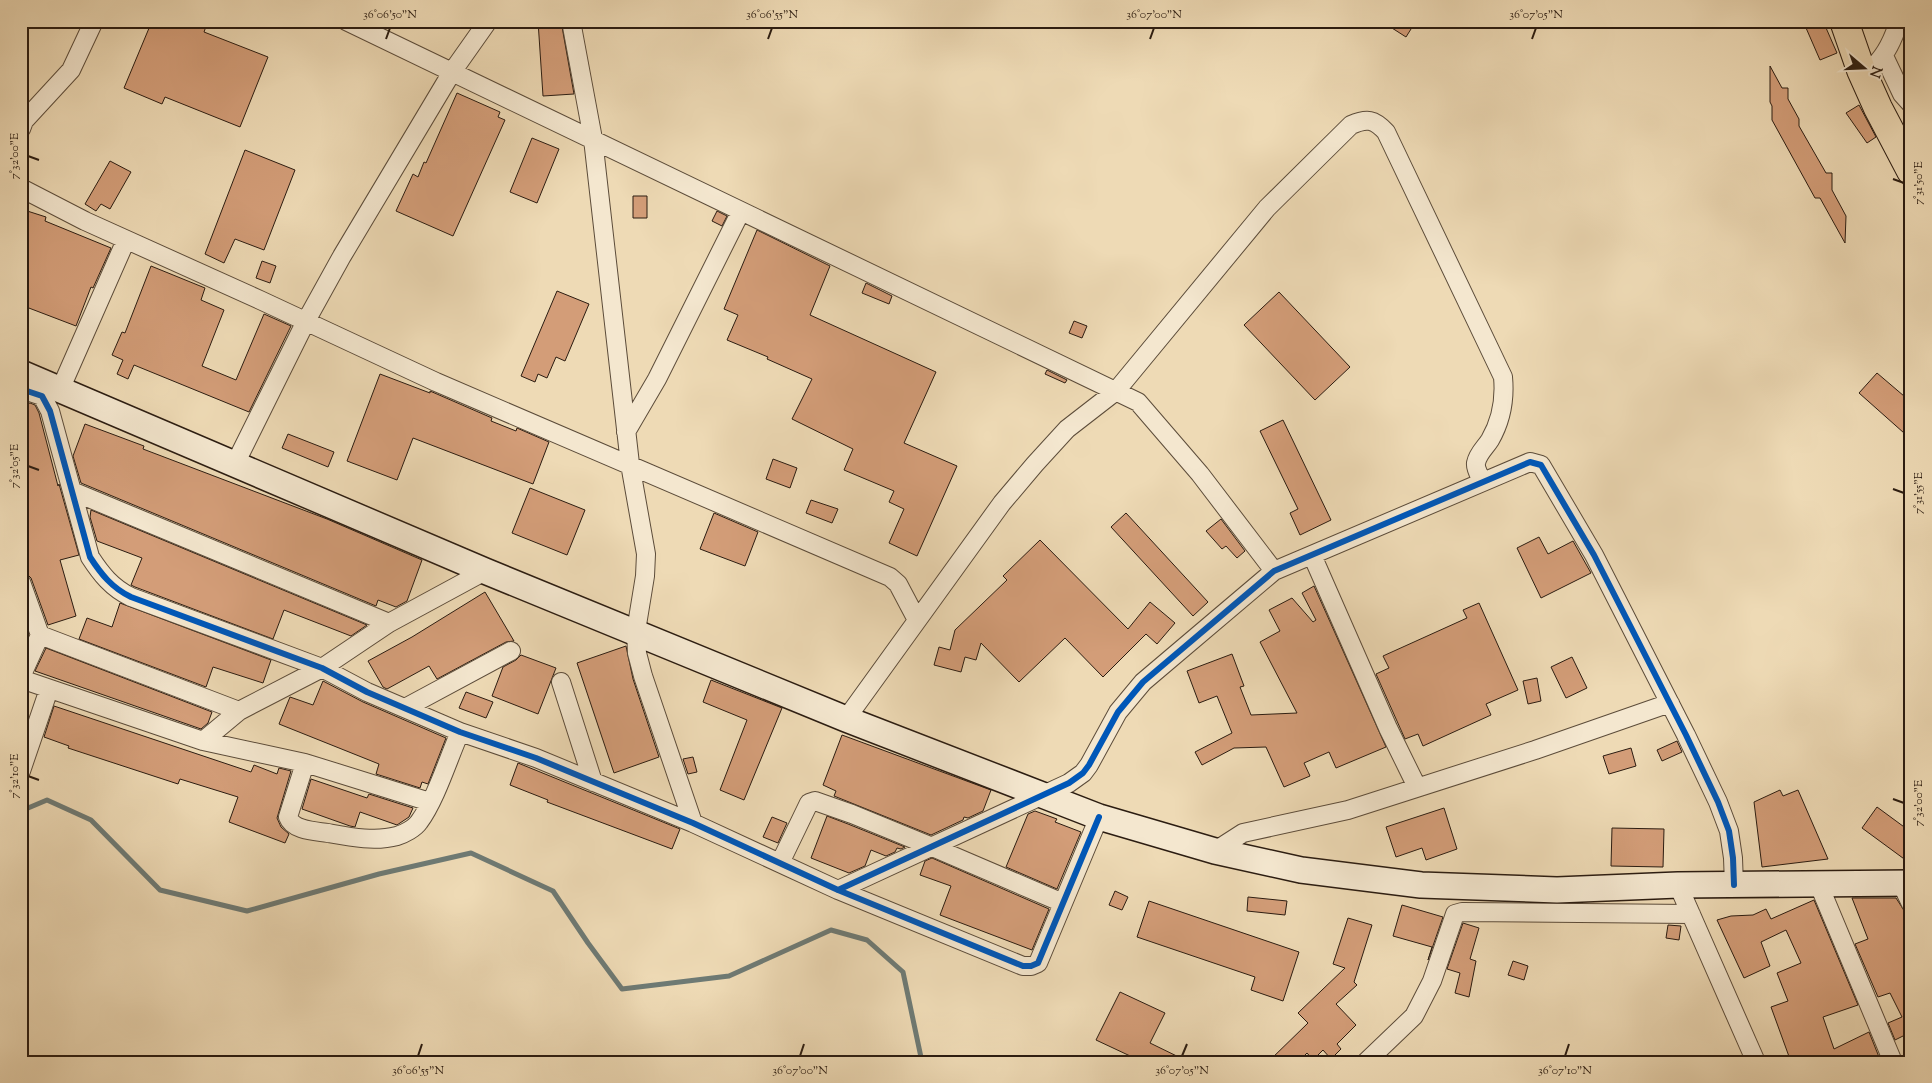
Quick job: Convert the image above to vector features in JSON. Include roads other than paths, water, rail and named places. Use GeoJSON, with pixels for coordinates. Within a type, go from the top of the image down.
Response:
{"type":"FeatureCollection","features":[{"type":"Feature","properties":{"kind":"main road"},"geometry":{"type":"LineString","coordinates":[[1844,21],[1861,70],[1874,100],[1911,171]]}},
{"type":"Feature","properties":{"kind":"main road"},"geometry":{"type":"LineString","coordinates":[[1859,21],[1879,61],[1911,137]]}},
{"type":"Feature","properties":{"kind":"main road"},"geometry":{"type":"LineString","coordinates":[[21,373],[485,571],[636,631],[846,719],[1099,818],[1215,851],[1301,870],[1420,886],[1557,890],[1678,885],[1819,885],[1908,890]]}},
{"type":"Feature","properties":{"kind":"street"},"geometry":{"type":"LineString","coordinates":[[21,128],[24,121],[70,70],[94,21]]}},
{"type":"Feature","properties":{"kind":"street"},"geometry":{"type":"LineString","coordinates":[[346,21],[1138,402],[1200,474],[1274,571]]}},
{"type":"Feature","properties":{"kind":"street"},"geometry":{"type":"LineString","coordinates":[[235,464],[306,321],[452,72],[488,21]]}},
{"type":"Feature","properties":{"kind":"street"},"geometry":{"type":"LineString","coordinates":[[571,21],[593,140],[630,464],[646,554],[646,576],[636,631],[637,653],[693,823]]}},
{"type":"Feature","properties":{"kind":"street"},"geometry":{"type":"LineString","coordinates":[[1899,21],[1894,37],[1879,61],[1911,104]]}},
{"type":"Feature","properties":{"kind":"street"},"geometry":{"type":"LineString","coordinates":[[846,719],[1002,503],[1035,464],[1067,429],[1116,391],[1267,208],[1351,124],[1370,120],[1378,123],[1386,132],[1503,376],[1504,391],[1501,412],[1493,434],[1479,454],[1476,466],[1482,481]]}},
{"type":"Feature","properties":{"kind":"street"},"geometry":{"type":"LineString","coordinates":[[21,188],[85,222],[306,321],[436,382],[890,577],[898,584],[917,620]]}},
{"type":"Feature","properties":{"kind":"street"},"geometry":{"type":"LineString","coordinates":[[626,432],[658,378],[741,211]]}},
{"type":"Feature","properties":{"kind":"street"},"geometry":{"type":"LineString","coordinates":[[60,390],[126,240]]}},
{"type":"Feature","properties":{"kind":"street"},"geometry":{"type":"LineString","coordinates":[[21,388],[42,396],[50,411],[90,557],[100,572],[117,590],[131,597],[322,668],[367,692],[460,732],[536,758],[693,823],[838,890],[1023,966],[1031,966],[1038,962],[1099,818]]}},
{"type":"Feature","properties":{"kind":"street"},"geometry":{"type":"LineString","coordinates":[[838,890],[1069,783],[1083,773],[1090,765],[1118,712],[1143,682],[1274,571],[1482,481],[1523,464],[1536,462],[1541,465],[1594,554],[1710,785],[1729,831],[1734,885]]}},
{"type":"Feature","properties":{"kind":"street"},"geometry":{"type":"LineString","coordinates":[[72,491],[389,623]]}},
{"type":"Feature","properties":{"kind":"street"},"geometry":{"type":"LineString","coordinates":[[1312,554],[1388,728],[1417,787]]}},
{"type":"Feature","properties":{"kind":"street"},"geometry":{"type":"LineString","coordinates":[[203,741],[239,711],[322,668],[389,623],[485,571]]}},
{"type":"Feature","properties":{"kind":"street"},"geometry":{"type":"LineString","coordinates":[[21,582],[40,635],[21,678],[203,741],[305,763],[430,802]]}},
{"type":"Feature","properties":{"kind":"street"},"geometry":{"type":"LineString","coordinates":[[40,635],[239,711]]}},
{"type":"Feature","properties":{"kind":"street"},"geometry":{"type":"LineString","coordinates":[[405,708],[511,651]]}},
{"type":"Feature","properties":{"kind":"street"},"geometry":{"type":"LineString","coordinates":[[561,682],[594,782]]}},
{"type":"Feature","properties":{"kind":"street"},"geometry":{"type":"LineString","coordinates":[[21,770],[49,689]]}},
{"type":"Feature","properties":{"kind":"street"},"geometry":{"type":"LineString","coordinates":[[1215,851],[1243,832],[1348,810],[1535,750],[1670,703]]}},
{"type":"Feature","properties":{"kind":"street"},"geometry":{"type":"LineString","coordinates":[[305,763],[288,817],[293,825],[304,829],[368,838],[396,836],[418,824],[430,802],[460,732]]}},
{"type":"Feature","properties":{"kind":"street"},"geometry":{"type":"LineString","coordinates":[[780,864],[809,803],[819,802],[930,846],[1063,904]]}},
{"type":"Feature","properties":{"kind":"street"},"geometry":{"type":"LineString","coordinates":[[1678,885],[1756,1062]]}},
{"type":"Feature","properties":{"kind":"street"},"geometry":{"type":"LineString","coordinates":[[1819,885],[1893,1062]]}},
{"type":"Feature","properties":{"kind":"street"},"geometry":{"type":"LineString","coordinates":[[1366,1062],[1414,1016],[1432,981],[1456,914],[1462,912],[1691,914]]}},
{"type":"Feature","properties":{"kind":"waterway"},"geometry":{"type":"LineString","coordinates":[[21,811],[47,800],[91,820],[160,890],[247,911],[379,874],[471,853],[553,891],[622,989],[729,976],[831,930],[867,940],[903,972],[922,1062]]}}]}
